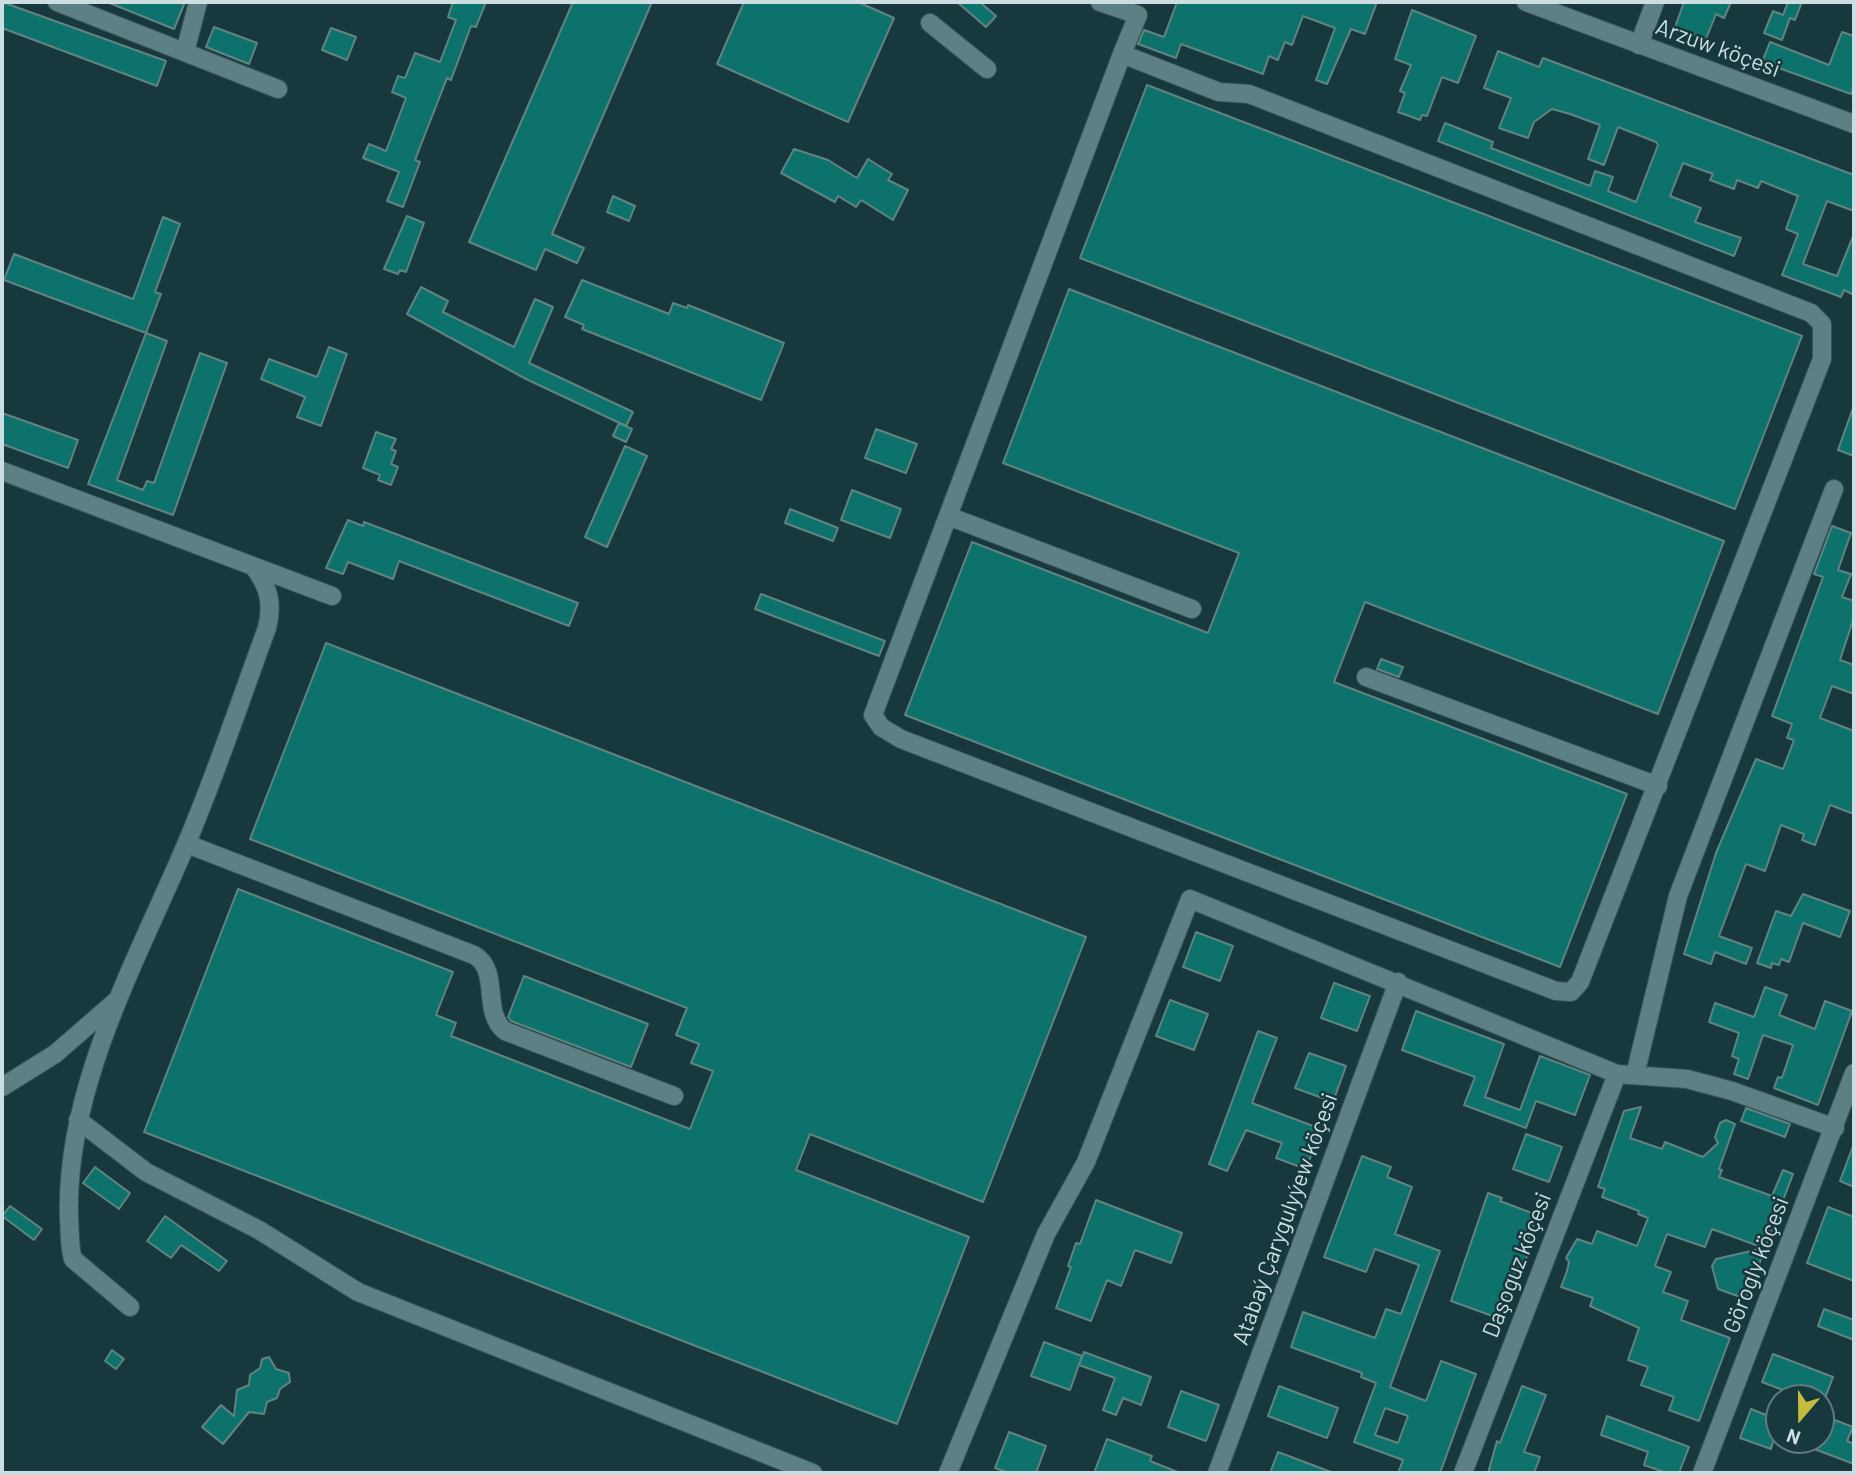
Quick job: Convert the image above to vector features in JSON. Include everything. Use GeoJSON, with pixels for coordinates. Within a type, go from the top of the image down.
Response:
{"type":"FeatureCollection","features":[{"type":"Feature","properties":{"kind":"street"},"geometry":{"type":"LineString","coordinates":[[57,2],[278,89]]}},
{"type":"Feature","properties":{"kind":"street"},"geometry":{"type":"LineString","coordinates":[[100,19],[108,2]]}},
{"type":"Feature","properties":{"kind":"street"},"geometry":{"type":"LineString","coordinates":[[185,52],[198,2]]}},
{"type":"Feature","properties":{"kind":"street"},"geometry":{"type":"LineString","coordinates":[[1100,2],[1138,15],[1122,54],[873,715],[881,727],[914,744],[1556,991],[1571,992],[1580,982],[1658,786],[1822,359],[1822,324],[1811,313],[1249,94],[1219,92],[1122,54]]}},
{"type":"Feature","properties":{"kind":"street","name":"Arzuw köçesi"},"geometry":{"type":"LineString","coordinates":[[1525,2],[1854,124]]}},
{"type":"Feature","properties":{"kind":"street"},"geometry":{"type":"LineString","coordinates":[[1639,45],[1655,2]]}},
{"type":"Feature","properties":{"kind":"street"},"geometry":{"type":"LineString","coordinates":[[930,23],[987,69]]}},
{"type":"Feature","properties":{"kind":"street"},"geometry":{"type":"LineString","coordinates":[[2,471],[332,596]]}},
{"type":"Feature","properties":{"kind":"street"},"geometry":{"type":"LineString","coordinates":[[1635,1075],[1678,896],[1834,489]]}},
{"type":"Feature","properties":{"kind":"street"},"geometry":{"type":"LineString","coordinates":[[948,516],[1192,609]]}},
{"type":"Feature","properties":{"kind":"street"},"geometry":{"type":"LineString","coordinates":[[130,1307],[80,1268],[70,1251],[70,1156],[78,1120],[118,1000],[187,844],[270,613],[268,592],[254,567]]}},
{"type":"Feature","properties":{"kind":"street"},"geometry":{"type":"LineString","coordinates":[[1366,677],[1658,786]]}},
{"type":"Feature","properties":{"kind":"street"},"geometry":{"type":"LineString","coordinates":[[187,844],[474,955],[481,959],[487,968],[494,1017],[505,1031],[674,1096]]}},
{"type":"Feature","properties":{"kind":"street"},"geometry":{"type":"LineString","coordinates":[[948,1473],[1046,1234],[1086,1162],[1191,899],[1616,1073],[1687,1079],[1835,1128]]}},
{"type":"Feature","properties":{"kind":"street","name":"Atabaý Çarygulyýew köçesi"},"geometry":{"type":"LineString","coordinates":[[1217,1473],[1398,982]]}},
{"type":"Feature","properties":{"kind":"street"},"geometry":{"type":"LineString","coordinates":[[2,1087],[55,1054],[118,1000]]}},
{"type":"Feature","properties":{"kind":"street","name":"Daşoguz köçesi"},"geometry":{"type":"LineString","coordinates":[[1463,1473],[1616,1073]]}},
{"type":"Feature","properties":{"kind":"street","name":"Görogly köçesi"},"geometry":{"type":"LineString","coordinates":[[1702,1473],[1854,1073]]}},
{"type":"Feature","properties":{"kind":"street"},"geometry":{"type":"LineString","coordinates":[[78,1120],[146,1172],[259,1230],[358,1292],[813,1473]]}},
{"type":"Feature","properties":{"kind":"building"},"geometry":{"type":"Polygon","coordinates":[[[2,2],[166,61],[157,86],[2,28],[2,2]]]}},
{"type":"Feature","properties":{"kind":"building"},"geometry":{"type":"Polygon","coordinates":[[[107,2],[185,2],[174,29],[107,2]]]}},
{"type":"Feature","properties":{"kind":"building"},"geometry":{"type":"Polygon","coordinates":[[[453,2],[486,2],[476,27],[471,26],[451,80],[447,78],[415,160],[420,162],[403,207],[387,201],[399,172],[363,158],[369,144],[386,151],[406,98],[392,92],[398,76],[405,78],[415,53],[440,62],[456,20],[448,17],[453,2]]]}},
{"type":"Feature","properties":{"kind":"building"},"geometry":{"type":"Polygon","coordinates":[[[573,2],[652,2],[552,234],[584,248],[577,263],[545,249],[536,270],[469,242],[573,2]]]}},
{"type":"Feature","properties":{"kind":"building"},"geometry":{"type":"Polygon","coordinates":[[[744,2],[858,2],[894,18],[848,122],[717,64],[744,2]]]}},
{"type":"Feature","properties":{"kind":"building"},"geometry":{"type":"Polygon","coordinates":[[[957,2],[980,2],[996,16],[986,27],[957,2]]]}},
{"type":"Feature","properties":{"kind":"building"},"geometry":{"type":"Polygon","coordinates":[[[1177,2],[1377,2],[1365,34],[1351,29],[1327,84],[1316,80],[1335,28],[1303,16],[1292,45],[1285,42],[1278,60],[1269,56],[1263,74],[1181,44],[1176,58],[1138,44],[1144,30],[1164,37],[1177,2]]]}},
{"type":"Feature","properties":{"kind":"building"},"geometry":{"type":"Polygon","coordinates":[[[1684,2],[1731,2],[1724,18],[1716,14],[1706,39],[1675,27],[1684,2]]]}},
{"type":"Feature","properties":{"kind":"building"},"geometry":{"type":"Polygon","coordinates":[[[1788,2],[1802,2],[1795,20],[1790,18],[1782,40],[1764,33],[1773,11],[1783,15],[1788,2]]]}},
{"type":"Feature","properties":{"kind":"building"},"geometry":{"type":"Polygon","coordinates":[[[1412,10],[1476,36],[1458,83],[1442,77],[1427,116],[1422,115],[1420,120],[1398,112],[1405,93],[1400,91],[1411,65],[1395,59],[1412,10]]]}},
{"type":"Feature","properties":{"kind":"building"},"geometry":{"type":"Polygon","coordinates":[[[214,27],[257,43],[249,64],[206,47],[214,27]]]}},
{"type":"Feature","properties":{"kind":"building"},"geometry":{"type":"Polygon","coordinates":[[[331,28],[356,37],[347,60],[322,50],[331,28]]]}},
{"type":"Feature","properties":{"kind":"building"},"geometry":{"type":"Polygon","coordinates":[[[1842,32],[1854,36],[1854,86],[1851,94],[1762,62],[1770,42],[1829,65],[1842,32]]]}},
{"type":"Feature","properties":{"kind":"building"},"geometry":{"type":"Polygon","coordinates":[[[1498,51],[1539,67],[1543,58],[1854,175],[1854,211],[1827,201],[1803,264],[1837,276],[1854,234],[1854,295],[1844,290],[1841,297],[1782,275],[1798,234],[1786,229],[1798,196],[1761,181],[1758,188],[1737,180],[1734,189],[1710,180],[1713,174],[1683,163],[1670,196],[1701,208],[1695,222],[1741,238],[1734,256],[1438,141],[1445,123],[1493,142],[1491,148],[1590,186],[1595,171],[1613,177],[1608,191],[1636,202],[1658,145],[1656,142],[1618,127],[1604,165],[1588,159],[1600,125],[1570,114],[1552,109],[1534,122],[1528,138],[1499,128],[1511,98],[1484,88],[1498,51]]]}},
{"type":"Feature","properties":{"kind":"building"},"geometry":{"type":"Polygon","coordinates":[[[1147,85],[1802,336],[1735,509],[1080,258],[1147,85]]]}},
{"type":"Feature","properties":{"kind":"building"},"geometry":{"type":"Polygon","coordinates":[[[794,149],[828,160],[857,178],[868,159],[892,174],[888,180],[908,190],[893,220],[861,200],[856,207],[838,196],[835,202],[781,173],[794,149]]]}},
{"type":"Feature","properties":{"kind":"building"},"geometry":{"type":"Polygon","coordinates":[[[613,196],[635,206],[629,221],[607,212],[613,196]]]}},
{"type":"Feature","properties":{"kind":"building"},"geometry":{"type":"Polygon","coordinates":[[[407,216],[424,223],[406,272],[400,270],[398,274],[384,269],[407,216]]]}},
{"type":"Feature","properties":{"kind":"building"},"geometry":{"type":"Polygon","coordinates":[[[163,217],[180,224],[155,292],[161,294],[146,333],[4,280],[14,254],[133,299],[163,217]]]}},
{"type":"Feature","properties":{"kind":"building"},"geometry":{"type":"Polygon","coordinates":[[[582,280],[669,314],[673,303],[687,308],[688,305],[784,343],[761,400],[582,329],[584,325],[565,317],[582,280]]]}},
{"type":"Feature","properties":{"kind":"building"},"geometry":{"type":"Polygon","coordinates":[[[421,287],[448,301],[443,312],[514,347],[535,299],[553,307],[529,363],[633,412],[626,426],[526,379],[407,314],[421,287]]]}},
{"type":"Feature","properties":{"kind":"building"},"geometry":{"type":"Polygon","coordinates":[[[1069,289],[1724,541],[1658,714],[1365,602],[1334,682],[1627,794],[1560,967],[905,715],[972,542],[1208,633],[1239,553],[1003,463],[1069,289]]]}},
{"type":"Feature","properties":{"kind":"building"},"geometry":{"type":"Polygon","coordinates":[[[146,333],[167,341],[117,480],[143,490],[147,481],[154,483],[200,353],[227,363],[173,515],[88,484],[146,333]]]}},
{"type":"Feature","properties":{"kind":"building"},"geometry":{"type":"Polygon","coordinates":[[[329,347],[347,354],[321,426],[297,417],[305,397],[261,379],[269,359],[317,377],[329,347]]]}},
{"type":"Feature","properties":{"kind":"building"},"geometry":{"type":"Polygon","coordinates":[[[1854,408],[1854,456],[1838,450],[1854,408]]]}},
{"type":"Feature","properties":{"kind":"building"},"geometry":{"type":"Polygon","coordinates":[[[2,413],[78,440],[68,468],[2,444],[2,413]]]}},
{"type":"Feature","properties":{"kind":"building"},"geometry":{"type":"Polygon","coordinates":[[[619,423],[632,429],[626,442],[613,436],[619,423]]]}},
{"type":"Feature","properties":{"kind":"building"},"geometry":{"type":"Polygon","coordinates":[[[876,429],[917,444],[906,473],[865,458],[876,429]]]}},
{"type":"Feature","properties":{"kind":"building"},"geometry":{"type":"Polygon","coordinates":[[[376,432],[396,439],[391,449],[396,451],[391,464],[398,467],[391,485],[378,480],[380,475],[363,468],[376,432]]]}},
{"type":"Feature","properties":{"kind":"building"},"geometry":{"type":"Polygon","coordinates":[[[625,446],[647,456],[607,547],[585,537],[625,446]]]}},
{"type":"Feature","properties":{"kind":"building"},"geometry":{"type":"Polygon","coordinates":[[[852,490],[901,509],[890,538],[841,520],[852,490]]]}},
{"type":"Feature","properties":{"kind":"building"},"geometry":{"type":"Polygon","coordinates":[[[790,509],[838,528],[833,541],[785,523],[790,509]]]}},
{"type":"Feature","properties":{"kind":"building"},"geometry":{"type":"Polygon","coordinates":[[[348,520],[363,526],[364,522],[578,603],[569,626],[399,561],[393,579],[348,562],[343,574],[326,568],[348,520]]]}},
{"type":"Feature","properties":{"kind":"building"},"geometry":{"type":"Polygon","coordinates":[[[1832,526],[1851,533],[1838,570],[1851,574],[1842,597],[1854,601],[1854,617],[1840,660],[1854,665],[1854,694],[1832,686],[1820,718],[1854,731],[1854,814],[1830,805],[1815,845],[1802,840],[1804,834],[1781,825],[1765,871],[1746,864],[1719,936],[1752,948],[1746,964],[1715,952],[1711,964],[1684,954],[1716,853],[1756,759],[1783,769],[1794,740],[1787,738],[1792,724],[1772,716],[1823,577],[1814,574],[1832,526]]]}},
{"type":"Feature","properties":{"kind":"building"},"geometry":{"type":"Polygon","coordinates":[[[761,594],[885,641],[879,656],[755,609],[761,594]]]}},
{"type":"Feature","properties":{"kind":"building"},"geometry":{"type":"Polygon","coordinates":[[[326,643],[1086,937],[983,1202],[810,1134],[796,1170],[969,1237],[897,1424],[144,1132],[238,889],[453,972],[436,1015],[456,1023],[451,1036],[690,1129],[713,1071],[691,1063],[699,1044],[676,1035],[687,1008],[250,839],[326,643]]]}},
{"type":"Feature","properties":{"kind":"building"},"geometry":{"type":"Polygon","coordinates":[[[1381,659],[1403,667],[1399,677],[1377,669],[1381,659]]]}},
{"type":"Feature","properties":{"kind":"building"},"geometry":{"type":"Polygon","coordinates":[[[1803,894],[1850,911],[1840,937],[1803,923],[1789,962],[1781,959],[1779,965],[1772,963],[1771,968],[1757,963],[1776,911],[1791,916],[1803,894]]]}},
{"type":"Feature","properties":{"kind":"building"},"geometry":{"type":"Polygon","coordinates":[[[1196,932],[1233,946],[1220,981],[1183,967],[1196,932]]]}},
{"type":"Feature","properties":{"kind":"building"},"geometry":{"type":"Polygon","coordinates":[[[524,976],[648,1024],[631,1067],[511,1021],[508,1017],[524,976]]]}},
{"type":"Feature","properties":{"kind":"building"},"geometry":{"type":"Polygon","coordinates":[[[1334,983],[1370,996],[1357,1031],[1321,1018],[1334,983]]]}},
{"type":"Feature","properties":{"kind":"building"},"geometry":{"type":"Polygon","coordinates":[[[1765,987],[1787,995],[1779,1015],[1815,1029],[1825,1001],[1852,1011],[1818,1105],[1774,1088],[1778,1077],[1782,1078],[1793,1045],[1763,1035],[1748,1079],[1734,1074],[1739,1059],[1732,1056],[1739,1033],[1709,1022],[1715,1003],[1754,1017],[1765,987]]]}},
{"type":"Feature","properties":{"kind":"building"},"geometry":{"type":"Polygon","coordinates":[[[1170,1000],[1208,1014],[1194,1050],[1156,1036],[1170,1000]]]}},
{"type":"Feature","properties":{"kind":"building"},"geometry":{"type":"Polygon","coordinates":[[[1416,1011],[1504,1044],[1485,1097],[1520,1110],[1540,1056],[1590,1075],[1575,1115],[1536,1101],[1526,1128],[1464,1105],[1475,1077],[1402,1050],[1416,1011]]]}},
{"type":"Feature","properties":{"kind":"building"},"geometry":{"type":"Polygon","coordinates":[[[1258,1031],[1277,1038],[1252,1103],[1321,1129],[1306,1169],[1276,1158],[1282,1143],[1246,1130],[1227,1171],[1209,1164],[1258,1031]]]}},
{"type":"Feature","properties":{"kind":"building"},"geometry":{"type":"Polygon","coordinates":[[[1309,1053],[1346,1066],[1333,1102],[1295,1088],[1309,1053]]]}},
{"type":"Feature","properties":{"kind":"building"},"geometry":{"type":"Polygon","coordinates":[[[1641,1107],[1630,1138],[1662,1149],[1665,1142],[1703,1157],[1718,1143],[1715,1137],[1720,1123],[1726,1120],[1735,1124],[1719,1169],[1722,1170],[1719,1177],[1772,1196],[1783,1170],[1793,1174],[1746,1299],[1718,1289],[1712,1266],[1716,1259],[1764,1248],[1712,1229],[1705,1247],[1667,1234],[1655,1266],[1671,1272],[1663,1292],[1688,1301],[1681,1320],[1730,1338],[1699,1421],[1669,1410],[1674,1397],[1641,1385],[1648,1367],[1628,1360],[1639,1328],[1590,1306],[1593,1298],[1561,1287],[1569,1262],[1566,1258],[1577,1239],[1592,1244],[1597,1231],[1637,1246],[1648,1218],[1638,1214],[1639,1211],[1602,1197],[1605,1189],[1598,1187],[1624,1111],[1641,1107]]]}},
{"type":"Feature","properties":{"kind":"building"},"geometry":{"type":"Polygon","coordinates":[[[1746,1108],[1790,1124],[1785,1137],[1741,1121],[1746,1108]]]}},
{"type":"Feature","properties":{"kind":"building"},"geometry":{"type":"Polygon","coordinates":[[[1526,1134],[1562,1147],[1549,1182],[1513,1169],[1526,1134]]]}},
{"type":"Feature","properties":{"kind":"building"},"geometry":{"type":"Polygon","coordinates":[[[1854,1146],[1854,1187],[1840,1181],[1854,1146]]]}},
{"type":"Feature","properties":{"kind":"building"},"geometry":{"type":"Polygon","coordinates":[[[1362,1156],[1391,1167],[1387,1177],[1412,1187],[1395,1234],[1440,1251],[1390,1387],[1426,1401],[1441,1361],[1476,1374],[1440,1473],[1398,1473],[1403,1460],[1354,1442],[1376,1383],[1361,1377],[1362,1373],[1291,1347],[1303,1312],[1375,1338],[1386,1309],[1401,1314],[1419,1265],[1375,1249],[1366,1272],[1324,1257],[1362,1156]],[[1385,1408],[1375,1435],[1398,1443],[1408,1416],[1385,1408]]]}},
{"type":"Feature","properties":{"kind":"building"},"geometry":{"type":"Polygon","coordinates":[[[95,1167],[130,1193],[119,1209],[83,1183],[95,1167]]]}},
{"type":"Feature","properties":{"kind":"building"},"geometry":{"type":"Polygon","coordinates":[[[1488,1193],[1502,1198],[1500,1201],[1537,1215],[1525,1250],[1529,1251],[1522,1269],[1517,1268],[1498,1318],[1451,1301],[1488,1193]]]}},
{"type":"Feature","properties":{"kind":"building"},"geometry":{"type":"Polygon","coordinates":[[[1096,1200],[1182,1233],[1171,1263],[1135,1250],[1121,1286],[1107,1280],[1091,1321],[1056,1308],[1071,1267],[1068,1266],[1076,1243],[1080,1244],[1096,1200]]]}},
{"type":"Feature","properties":{"kind":"building"},"geometry":{"type":"Polygon","coordinates":[[[10,1206],[42,1229],[34,1240],[2,1216],[10,1206]]]}},
{"type":"Feature","properties":{"kind":"building"},"geometry":{"type":"Polygon","coordinates":[[[1828,1207],[1854,1217],[1854,1281],[1807,1263],[1828,1207]]]}},
{"type":"Feature","properties":{"kind":"building"},"geometry":{"type":"Polygon","coordinates":[[[165,1216],[227,1261],[219,1271],[181,1245],[171,1258],[147,1241],[165,1216]]]}},
{"type":"Feature","properties":{"kind":"building"},"geometry":{"type":"Polygon","coordinates":[[[1824,1309],[1854,1320],[1854,1340],[1818,1326],[1824,1309]]]}},
{"type":"Feature","properties":{"kind":"building"},"geometry":{"type":"Polygon","coordinates":[[[1044,1342],[1082,1356],[1070,1390],[1031,1376],[1044,1342]]]}},
{"type":"Feature","properties":{"kind":"building"},"geometry":{"type":"Polygon","coordinates":[[[112,1350],[124,1359],[116,1369],[105,1361],[112,1350]]]}},
{"type":"Feature","properties":{"kind":"building"},"geometry":{"type":"Polygon","coordinates":[[[1084,1352],[1151,1377],[1141,1405],[1123,1398],[1116,1415],[1103,1410],[1115,1378],[1079,1365],[1084,1352]]]}},
{"type":"Feature","properties":{"kind":"building"},"geometry":{"type":"Polygon","coordinates":[[[1773,1354],[1833,1377],[1830,1384],[1762,1382],[1773,1354]]]}},
{"type":"Feature","properties":{"kind":"building"},"geometry":{"type":"Polygon","coordinates":[[[269,1357],[276,1369],[289,1373],[290,1382],[280,1389],[277,1398],[267,1402],[264,1414],[249,1412],[223,1444],[202,1427],[221,1405],[234,1416],[237,1390],[249,1385],[250,1375],[260,1368],[262,1359],[269,1357]]]}},
{"type":"Feature","properties":{"kind":"building"},"geometry":{"type":"Polygon","coordinates":[[[1279,1386],[1338,1408],[1327,1438],[1268,1416],[1279,1386]]]}},
{"type":"Feature","properties":{"kind":"building"},"geometry":{"type":"Polygon","coordinates":[[[1522,1386],[1546,1395],[1524,1452],[1540,1457],[1534,1473],[1488,1473],[1497,1441],[1500,1443],[1522,1386]]]}},
{"type":"Feature","properties":{"kind":"building"},"geometry":{"type":"Polygon","coordinates":[[[1181,1391],[1219,1405],[1206,1441],[1168,1427],[1181,1391]]]}},
{"type":"Feature","properties":{"kind":"building"},"geometry":{"type":"Polygon","coordinates":[[[1751,1409],[1765,1414],[1765,1447],[1740,1438],[1751,1409]]]}},
{"type":"Feature","properties":{"kind":"building"},"geometry":{"type":"Polygon","coordinates":[[[1607,1416],[1689,1447],[1679,1473],[1667,1473],[1644,1465],[1648,1452],[1601,1435],[1607,1416]]]}},
{"type":"Feature","properties":{"kind":"building"},"geometry":{"type":"Polygon","coordinates":[[[1835,1420],[1853,1427],[1847,1441],[1854,1444],[1854,1464],[1827,1454],[1835,1454],[1835,1420]]]}},
{"type":"Feature","properties":{"kind":"building"},"geometry":{"type":"Polygon","coordinates":[[[1009,1432],[1046,1446],[1036,1473],[1009,1473],[995,1468],[1009,1432]]]}},
{"type":"Feature","properties":{"kind":"building"},"geometry":{"type":"Polygon","coordinates":[[[1107,1439],[1152,1456],[1150,1461],[1180,1473],[1094,1473],[1107,1439]]]}},
{"type":"Feature","properties":{"kind":"building"},"geometry":{"type":"Polygon","coordinates":[[[1278,1452],[1331,1472],[1331,1473],[1270,1473],[1278,1452]]]}}]}
